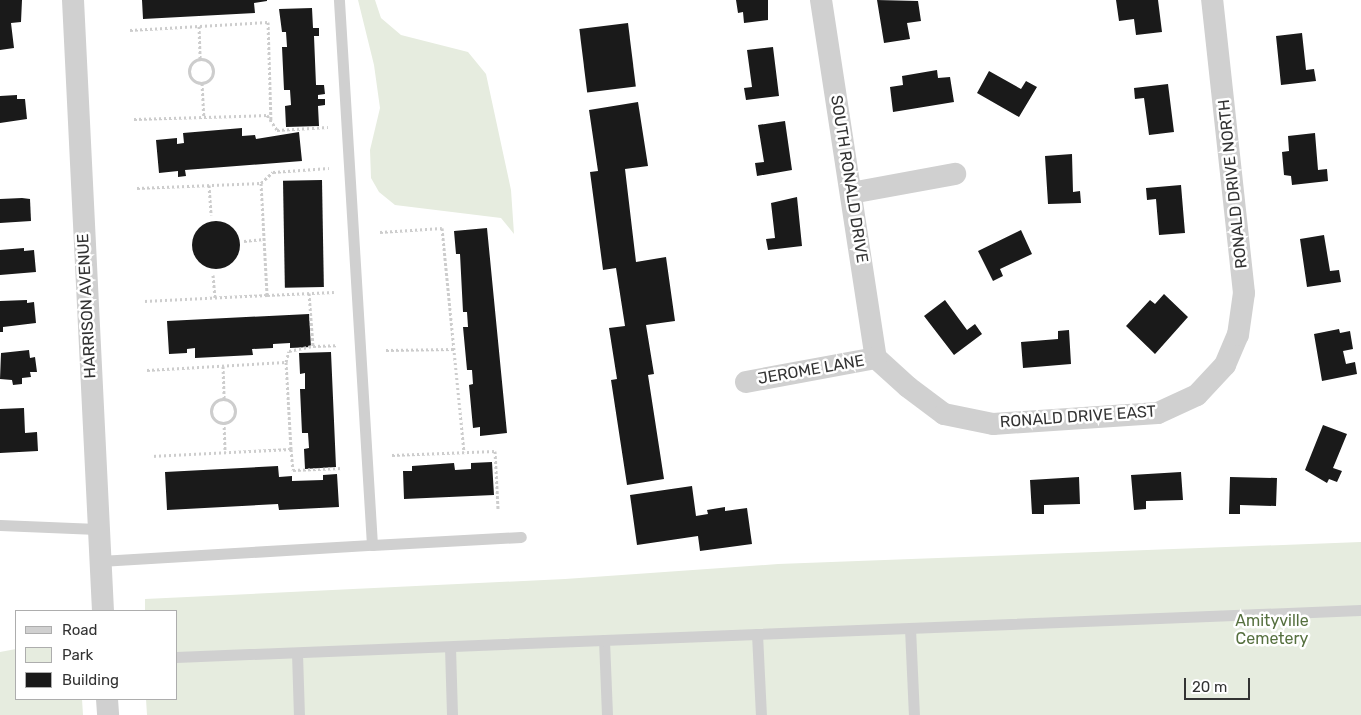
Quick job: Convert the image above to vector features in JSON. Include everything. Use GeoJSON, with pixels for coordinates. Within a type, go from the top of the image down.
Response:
{"type":"FeatureCollection","features":[{"type":"Feature","properties":{"kind":"street","name":"HARRISON AVENUE"},"geometry":{"type":"LineString","coordinates":[[73,0],[97,529],[103,610]]}},
{"type":"Feature","properties":{"kind":"street","name":"SOUTH RONALD DRIVE"},"geometry":{"type":"LineString","coordinates":[[821,0],[876,358]]}},
{"type":"Feature","properties":{"kind":"street","name":"RONALD DRIVE NORTH"},"geometry":{"type":"LineString","coordinates":[[1212,0],[1244,293],[1238,335],[1225,365]]}},
{"type":"Feature","properties":{"kind":"street"},"geometry":{"type":"LineString","coordinates":[[851,192],[955,174]]}},
{"type":"Feature","properties":{"kind":"street","name":"RONALD DRIVE EAST"},"geometry":{"type":"LineString","coordinates":[[876,358],[944,414],[993,424],[1158,412],[1197,395],[1225,365]]}},
{"type":"Feature","properties":{"kind":"street","name":"JEROME LANE"},"geometry":{"type":"LineString","coordinates":[[746,382],[876,358]]}},
{"type":"Feature","properties":{"kind":"street"},"geometry":{"type":"LineString","coordinates":[[108,700],[108,715]]}},
{"type":"Feature","properties":{"kind":"lane"},"geometry":{"type":"LineString","coordinates":[[339,0],[372,545]]}},
{"type":"Feature","properties":{"kind":"lane"},"geometry":{"type":"LineString","coordinates":[[0,525],[97,529]]}},
{"type":"Feature","properties":{"kind":"lane"},"geometry":{"type":"LineString","coordinates":[[100,561],[521,537]]}},
{"type":"Feature","properties":{"kind":"lane"},"geometry":{"type":"LineString","coordinates":[[178,657],[1361,610]]}},
{"type":"Feature","properties":{"kind":"lane"},"geometry":{"type":"LineString","coordinates":[[910,628],[914,715]]}},
{"type":"Feature","properties":{"kind":"lane"},"geometry":{"type":"LineString","coordinates":[[758,634],[761,715]]}},
{"type":"Feature","properties":{"kind":"lane"},"geometry":{"type":"LineString","coordinates":[[604,640],[607,715]]}},
{"type":"Feature","properties":{"kind":"lane"},"geometry":{"type":"LineString","coordinates":[[450,647],[452,715]]}},
{"type":"Feature","properties":{"kind":"lane"},"geometry":{"type":"LineString","coordinates":[[297,653],[299,715]]}},
{"type":"Feature","properties":{"kind":"path"},"geometry":{"type":"LineString","coordinates":[[130,30],[268,22],[271,122]]}},
{"type":"Feature","properties":{"kind":"path"},"geometry":{"type":"LineString","coordinates":[[198,26],[200,59]]}},
{"type":"Feature","properties":{"kind":"path"},"geometry":{"type":"LineString","coordinates":[[200,59],[191,65],[189,72],[192,79],[202,83]]}},
{"type":"Feature","properties":{"kind":"path"},"geometry":{"type":"LineString","coordinates":[[200,59],[208,62],[212,72],[209,79],[202,83]]}},
{"type":"Feature","properties":{"kind":"path"},"geometry":{"type":"LineString","coordinates":[[202,83],[204,117]]}},
{"type":"Feature","properties":{"kind":"path"},"geometry":{"type":"LineString","coordinates":[[134,119],[267,115],[277,130],[328,127]]}},
{"type":"Feature","properties":{"kind":"path"},"geometry":{"type":"LineString","coordinates":[[137,188],[262,183],[273,172],[329,168]]}},
{"type":"Feature","properties":{"kind":"path"},"geometry":{"type":"LineString","coordinates":[[262,183],[267,295]]}},
{"type":"Feature","properties":{"kind":"path"},"geometry":{"type":"LineString","coordinates":[[209,185],[211,215]]}},
{"type":"Feature","properties":{"kind":"path"},"geometry":{"type":"LineString","coordinates":[[380,232],[442,228],[464,452]]}},
{"type":"Feature","properties":{"kind":"path"},"geometry":{"type":"LineString","coordinates":[[244,241],[264,239]]}},
{"type":"Feature","properties":{"kind":"path"},"geometry":{"type":"LineString","coordinates":[[213,275],[215,298]]}},
{"type":"Feature","properties":{"kind":"path"},"geometry":{"type":"LineString","coordinates":[[144,302],[334,292]]}},
{"type":"Feature","properties":{"kind":"path"},"geometry":{"type":"LineString","coordinates":[[309,293],[313,346]]}},
{"type":"Feature","properties":{"kind":"path"},"geometry":{"type":"LineString","coordinates":[[337,345],[313,346],[289,351],[286,362],[293,470],[342,468]]}},
{"type":"Feature","properties":{"kind":"path"},"geometry":{"type":"LineString","coordinates":[[386,350],[454,349]]}},
{"type":"Feature","properties":{"kind":"path"},"geometry":{"type":"LineString","coordinates":[[147,370],[286,362]]}},
{"type":"Feature","properties":{"kind":"path"},"geometry":{"type":"LineString","coordinates":[[223,366],[224,399]]}},
{"type":"Feature","properties":{"kind":"path"},"geometry":{"type":"LineString","coordinates":[[224,399],[231,402],[235,409],[231,420],[224,422],[216,420],[212,410],[214,403],[224,399]]}},
{"type":"Feature","properties":{"kind":"path"},"geometry":{"type":"LineString","coordinates":[[224,422],[225,452]]}},
{"type":"Feature","properties":{"kind":"path"},"geometry":{"type":"LineString","coordinates":[[151,456],[291,449]]}},
{"type":"Feature","properties":{"kind":"path"},"geometry":{"type":"LineString","coordinates":[[392,455],[495,450],[498,509]]}},
{"type":"Feature","properties":{"kind":"green space"},"geometry":{"type":"Polygon","coordinates":[[[358,0],[375,0],[381,18],[401,35],[468,52],[486,74],[511,190],[514,234],[501,218],[395,205],[379,192],[371,178],[370,150],[380,108],[374,65],[358,0]]]}},
{"type":"Feature","properties":{"kind":"green space","name":"Amityville Cemetery"},"geometry":{"type":"Polygon","coordinates":[[[1361,542],[1361,715],[147,715],[146,700],[178,700],[178,610],[145,610],[145,599],[565,579],[778,564],[1361,542]]]}},
{"type":"Feature","properties":{"kind":"green space"},"geometry":{"type":"Polygon","coordinates":[[[15,649],[15,700],[82,700],[83,715],[0,715],[0,652],[15,649]]]}},
{"type":"Feature","properties":{"kind":"building"},"geometry":{"type":"Polygon","coordinates":[[[0,0],[22,0],[21,22],[11,23],[14,48],[0,50],[0,0]]]}},
{"type":"Feature","properties":{"kind":"building"},"geometry":{"type":"Polygon","coordinates":[[[142,0],[267,1],[254,3],[255,13],[143,19],[142,0]]]}},
{"type":"Feature","properties":{"kind":"building"},"geometry":{"type":"Polygon","coordinates":[[[736,0],[768,0],[768,20],[744,23],[743,12],[738,13],[736,0]]]}},
{"type":"Feature","properties":{"kind":"building"},"geometry":{"type":"Polygon","coordinates":[[[877,0],[918,1],[921,21],[907,23],[910,39],[884,43],[877,0]]]}},
{"type":"Feature","properties":{"kind":"building"},"geometry":{"type":"Polygon","coordinates":[[[1116,0],[1158,0],[1162,32],[1136,35],[1134,19],[1119,21],[1116,0]]]}},
{"type":"Feature","properties":{"kind":"building"},"geometry":{"type":"Polygon","coordinates":[[[312,8],[313,28],[319,28],[319,36],[314,36],[316,85],[324,85],[325,94],[318,95],[318,99],[325,99],[325,105],[318,106],[319,126],[286,127],[285,106],[291,105],[290,90],[284,90],[282,47],[287,47],[286,32],[282,32],[279,9],[312,8]]]}},
{"type":"Feature","properties":{"kind":"building"},"geometry":{"type":"Polygon","coordinates":[[[628,23],[636,87],[587,92],[579,29],[628,23]]]}},
{"type":"Feature","properties":{"kind":"building"},"geometry":{"type":"Polygon","coordinates":[[[1302,33],[1306,70],[1314,69],[1316,81],[1281,85],[1276,36],[1302,33]]]}},
{"type":"Feature","properties":{"kind":"building"},"geometry":{"type":"Polygon","coordinates":[[[773,47],[779,96],[746,100],[744,88],[752,87],[747,50],[773,47]]]}},
{"type":"Feature","properties":{"kind":"building"},"geometry":{"type":"Polygon","coordinates":[[[937,70],[938,78],[950,77],[954,102],[893,112],[890,87],[903,85],[902,76],[937,70]]]}},
{"type":"Feature","properties":{"kind":"building"},"geometry":{"type":"Polygon","coordinates":[[[989,71],[1021,89],[1026,81],[1037,87],[1019,117],[977,93],[989,71]]]}},
{"type":"Feature","properties":{"kind":"building"},"geometry":{"type":"Polygon","coordinates":[[[1168,84],[1174,132],[1149,135],[1144,98],[1135,99],[1134,88],[1168,84]]]}},
{"type":"Feature","properties":{"kind":"building"},"geometry":{"type":"Polygon","coordinates":[[[17,95],[17,99],[25,99],[27,119],[0,123],[0,96],[17,95]]]}},
{"type":"Feature","properties":{"kind":"building"},"geometry":{"type":"Polygon","coordinates":[[[638,102],[648,166],[625,169],[636,262],[666,257],[675,321],[646,325],[654,374],[648,375],[664,479],[627,485],[611,380],[617,379],[609,328],[625,326],[616,268],[603,270],[590,172],[598,171],[589,110],[638,102]]]}},
{"type":"Feature","properties":{"kind":"building"},"geometry":{"type":"Polygon","coordinates":[[[785,121],[792,170],[757,176],[755,163],[764,162],[758,125],[785,121]]]}},
{"type":"Feature","properties":{"kind":"building"},"geometry":{"type":"Polygon","coordinates":[[[242,128],[242,136],[255,135],[256,139],[299,132],[302,161],[185,170],[186,176],[178,177],[178,171],[159,173],[156,140],[177,138],[177,144],[184,143],[183,133],[242,128]]]}},
{"type":"Feature","properties":{"kind":"building"},"geometry":{"type":"Polygon","coordinates":[[[1315,133],[1318,170],[1327,169],[1328,181],[1292,185],[1291,176],[1284,175],[1282,152],[1289,151],[1288,136],[1315,133]]]}},
{"type":"Feature","properties":{"kind":"building"},"geometry":{"type":"Polygon","coordinates":[[[1072,154],[1073,192],[1080,191],[1081,203],[1048,204],[1045,156],[1072,154]]]}},
{"type":"Feature","properties":{"kind":"building"},"geometry":{"type":"Polygon","coordinates":[[[322,180],[324,287],[285,288],[283,181],[322,180]]]}},
{"type":"Feature","properties":{"kind":"building"},"geometry":{"type":"Polygon","coordinates":[[[1181,185],[1185,233],[1159,235],[1156,199],[1147,200],[1146,188],[1181,185]]]}},
{"type":"Feature","properties":{"kind":"building"},"geometry":{"type":"Polygon","coordinates":[[[797,197],[802,246],[768,250],[766,239],[775,238],[771,203],[797,197]]]}},
{"type":"Feature","properties":{"kind":"building"},"geometry":{"type":"Polygon","coordinates":[[[0,199],[30,199],[31,221],[0,223],[0,199]]]}},
{"type":"Feature","properties":{"kind":"building"},"geometry":{"type":"Polygon","coordinates":[[[211,221],[221,221],[230,225],[236,231],[240,245],[236,259],[230,265],[221,269],[211,269],[202,265],[196,259],[192,250],[192,240],[196,231],[202,225],[211,221]]]}},
{"type":"Feature","properties":{"kind":"building"},"geometry":{"type":"Polygon","coordinates":[[[487,228],[507,433],[480,436],[480,427],[473,428],[469,385],[473,384],[472,370],[467,370],[463,327],[468,327],[467,312],[463,312],[460,254],[456,254],[454,231],[487,228]]]}},
{"type":"Feature","properties":{"kind":"building"},"geometry":{"type":"Polygon","coordinates":[[[1021,230],[1032,254],[1000,269],[1003,276],[993,281],[978,251],[1021,230]]]}},
{"type":"Feature","properties":{"kind":"building"},"geometry":{"type":"Polygon","coordinates":[[[1324,235],[1330,271],[1339,270],[1341,282],[1307,287],[1300,239],[1324,235]]]}},
{"type":"Feature","properties":{"kind":"building"},"geometry":{"type":"Polygon","coordinates":[[[24,248],[24,251],[34,250],[36,272],[0,275],[0,250],[24,248]]]}},
{"type":"Feature","properties":{"kind":"building"},"geometry":{"type":"Polygon","coordinates":[[[1164,294],[1188,317],[1155,354],[1126,326],[1150,300],[1155,304],[1164,294]]]}},
{"type":"Feature","properties":{"kind":"building"},"geometry":{"type":"Polygon","coordinates":[[[27,300],[27,303],[34,302],[36,323],[3,327],[3,332],[0,332],[0,301],[27,300]]]}},
{"type":"Feature","properties":{"kind":"building"},"geometry":{"type":"Polygon","coordinates":[[[945,300],[967,330],[975,324],[982,334],[954,355],[924,316],[945,300]]]}},
{"type":"Feature","properties":{"kind":"building"},"geometry":{"type":"Polygon","coordinates":[[[309,314],[311,347],[290,348],[290,343],[273,344],[273,348],[252,349],[253,355],[195,358],[195,348],[187,349],[187,353],[169,354],[167,321],[309,314]]]}},
{"type":"Feature","properties":{"kind":"building"},"geometry":{"type":"Polygon","coordinates":[[[1339,329],[1340,333],[1350,331],[1353,349],[1343,351],[1346,364],[1355,362],[1357,374],[1322,381],[1314,334],[1339,329]]]}},
{"type":"Feature","properties":{"kind":"building"},"geometry":{"type":"Polygon","coordinates":[[[1069,330],[1071,364],[1023,368],[1021,342],[1058,339],[1058,331],[1069,330]]]}},
{"type":"Feature","properties":{"kind":"building"},"geometry":{"type":"Polygon","coordinates":[[[29,350],[30,358],[35,357],[37,372],[30,372],[31,377],[22,378],[22,384],[13,385],[12,380],[0,379],[1,353],[29,350]]]}},
{"type":"Feature","properties":{"kind":"building"},"geometry":{"type":"Polygon","coordinates":[[[331,352],[336,467],[305,469],[304,449],[309,448],[308,433],[302,433],[300,389],[305,389],[305,373],[300,374],[299,353],[331,352]]]}},
{"type":"Feature","properties":{"kind":"building"},"geometry":{"type":"Polygon","coordinates":[[[24,408],[25,433],[37,432],[38,451],[0,453],[0,409],[24,408]]]}},
{"type":"Feature","properties":{"kind":"building"},"geometry":{"type":"Polygon","coordinates":[[[1323,425],[1347,434],[1333,468],[1342,471],[1337,482],[1329,479],[1327,483],[1305,470],[1323,425]]]}},
{"type":"Feature","properties":{"kind":"building"},"geometry":{"type":"Polygon","coordinates":[[[492,462],[494,495],[404,499],[403,471],[412,471],[412,466],[454,463],[455,470],[471,469],[471,463],[492,462]]]}},
{"type":"Feature","properties":{"kind":"building"},"geometry":{"type":"Polygon","coordinates":[[[278,466],[279,477],[292,476],[292,481],[323,480],[323,475],[337,474],[339,507],[279,510],[278,504],[167,510],[165,472],[278,466]]]}},
{"type":"Feature","properties":{"kind":"building"},"geometry":{"type":"Polygon","coordinates":[[[1181,472],[1183,500],[1146,501],[1146,509],[1134,510],[1131,475],[1181,472]]]}},
{"type":"Feature","properties":{"kind":"building"},"geometry":{"type":"Polygon","coordinates":[[[1079,477],[1080,504],[1044,505],[1044,514],[1032,514],[1030,480],[1079,477]]]}},
{"type":"Feature","properties":{"kind":"building"},"geometry":{"type":"Polygon","coordinates":[[[1230,477],[1277,478],[1276,506],[1240,505],[1240,514],[1229,514],[1230,477]]]}},
{"type":"Feature","properties":{"kind":"building"},"geometry":{"type":"Polygon","coordinates":[[[692,486],[696,516],[708,514],[707,510],[725,507],[725,511],[747,508],[752,544],[700,551],[698,536],[637,545],[630,495],[692,486]]]}}]}
